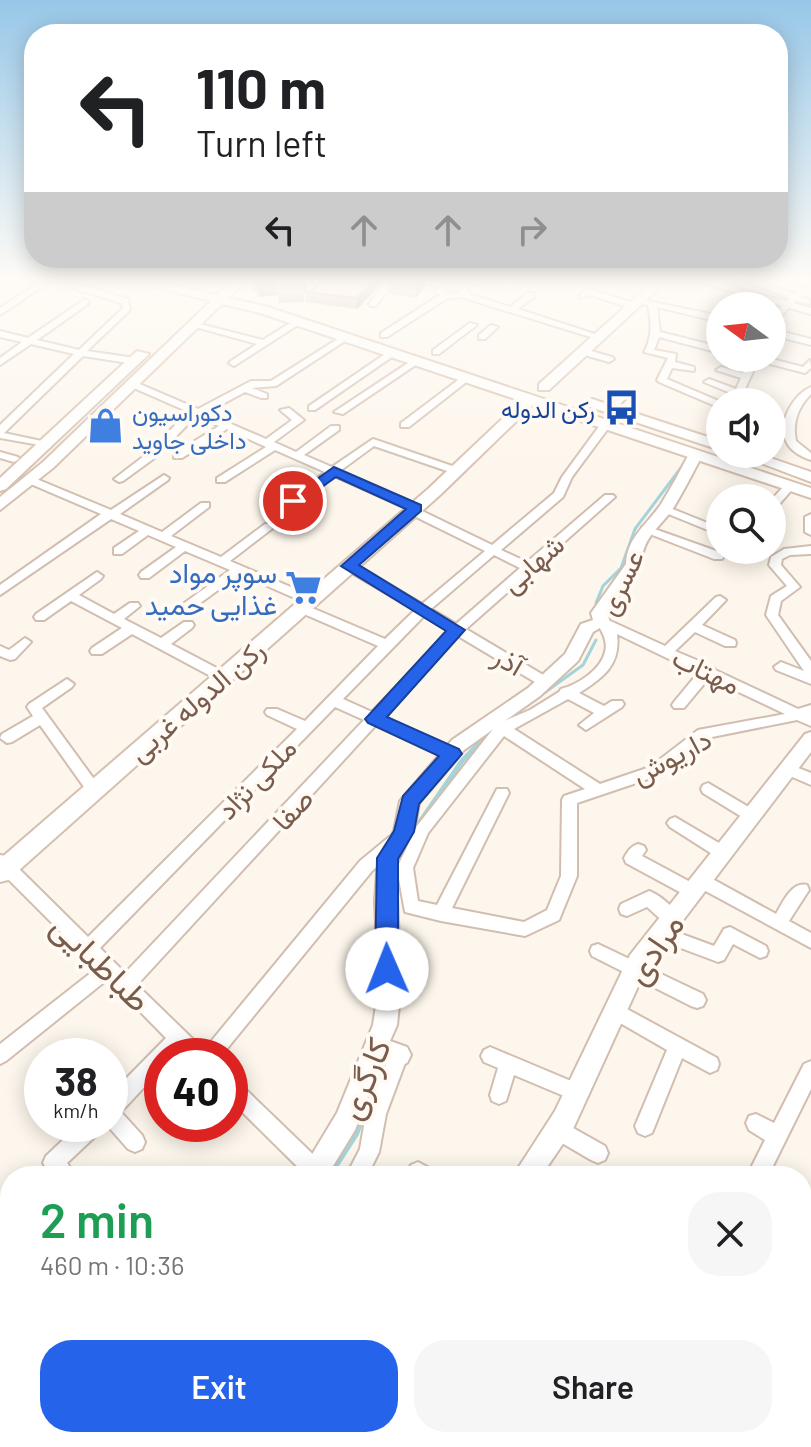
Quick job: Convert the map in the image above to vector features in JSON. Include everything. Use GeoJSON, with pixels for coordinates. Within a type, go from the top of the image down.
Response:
{"type":"FeatureCollection","features":[{"type":"Feature","properties":{"kind":"main road"},"geometry":{"type":"LineString","coordinates":[[0,486],[153,346]]}},
{"type":"Feature","properties":{"kind":"main road"},"geometry":{"type":"LineString","coordinates":[[0,505],[171,346]]}},
{"type":"Feature","properties":{"kind":"main road"},"geometry":{"type":"LineString","coordinates":[[374,346],[417,360],[459,362]]}},
{"type":"Feature","properties":{"kind":"main road"},"geometry":{"type":"LineString","coordinates":[[413,346],[608,416],[643,420],[706,437]]}},
{"type":"Feature","properties":{"kind":"main road","name":"رکن الدوله غربی"},"geometry":{"type":"LineString","coordinates":[[2,867],[457,471],[536,389],[591,346]]}},
{"type":"Feature","properties":{"kind":"main road"},"geometry":{"type":"LineString","coordinates":[[536,389],[569,396],[631,431],[811,493]]}},
{"type":"Feature","properties":{"kind":"main road"},"geometry":{"type":"LineString","coordinates":[[631,431],[647,428],[643,420]]}},
{"type":"Feature","properties":{"kind":"main road"},"geometry":{"type":"LineString","coordinates":[[661,442],[659,438],[663,433],[680,432]]}},
{"type":"Feature","properties":{"kind":"main road"},"geometry":{"type":"LineString","coordinates":[[785,468],[811,477]]}},
{"type":"Feature","properties":{"kind":"street"},"geometry":{"type":"LineString","coordinates":[[0,362],[24,346]]}},
{"type":"Feature","properties":{"kind":"street"},"geometry":{"type":"LineString","coordinates":[[49,346],[135,361]]}},
{"type":"Feature","properties":{"kind":"street"},"geometry":{"type":"LineString","coordinates":[[0,434],[88,346]]}},
{"type":"Feature","properties":{"kind":"street"},"geometry":{"type":"LineString","coordinates":[[234,363],[259,346]]}},
{"type":"Feature","properties":{"kind":"street"},"geometry":{"type":"LineString","coordinates":[[119,479],[152,455],[174,429],[236,389],[260,382],[273,384],[334,346]]}},
{"type":"Feature","properties":{"kind":"street"},"geometry":{"type":"LineString","coordinates":[[405,425],[459,362],[453,346]]}},
{"type":"Feature","properties":{"kind":"street"},"geometry":{"type":"LineString","coordinates":[[652,346],[649,352],[673,356],[662,380],[706,399]]}},
{"type":"Feature","properties":{"kind":"street"},"geometry":{"type":"LineString","coordinates":[[312,408],[394,352]]}},
{"type":"Feature","properties":{"kind":"street"},"geometry":{"type":"LineString","coordinates":[[584,352],[609,359]]}},
{"type":"Feature","properties":{"kind":"street"},"geometry":{"type":"LineString","coordinates":[[339,412],[417,360]]}},
{"type":"Feature","properties":{"kind":"street"},"geometry":{"type":"LineString","coordinates":[[786,363],[808,367],[798,381]]}},
{"type":"Feature","properties":{"kind":"street"},"geometry":{"type":"LineString","coordinates":[[669,364],[691,369]]}},
{"type":"Feature","properties":{"kind":"street"},"geometry":{"type":"LineString","coordinates":[[728,372],[746,377]]}},
{"type":"Feature","properties":{"kind":"street"},"geometry":{"type":"LineString","coordinates":[[741,388],[749,372]]}},
{"type":"Feature","properties":{"kind":"street"},"geometry":{"type":"LineString","coordinates":[[709,382],[719,388]]}},
{"type":"Feature","properties":{"kind":"street"},"geometry":{"type":"LineString","coordinates":[[132,384],[334,471],[527,567]]}},
{"type":"Feature","properties":{"kind":"street"},"geometry":{"type":"LineString","coordinates":[[236,389],[264,396]]}},
{"type":"Feature","properties":{"kind":"street"},"geometry":{"type":"LineString","coordinates":[[811,390],[805,393],[796,407],[789,436],[793,445],[811,457]]}},
{"type":"Feature","properties":{"kind":"street","name":"ملکی نژاد"},"geometry":{"type":"LineString","coordinates":[[88,949],[424,608],[559,495],[567,477],[628,391]]}},
{"type":"Feature","properties":{"kind":"street"},"geometry":{"type":"LineString","coordinates":[[221,480],[299,420],[285,410]]}},
{"type":"Feature","properties":{"kind":"street"},"geometry":{"type":"LineString","coordinates":[[178,456],[228,424]]}},
{"type":"Feature","properties":{"kind":"street"},"geometry":{"type":"LineString","coordinates":[[298,455],[335,428]]}},
{"type":"Feature","properties":{"kind":"street"},"geometry":{"type":"LineString","coordinates":[[0,434],[47,445]]}},
{"type":"Feature","properties":{"kind":"street"},"geometry":{"type":"LineString","coordinates":[[273,494],[293,501],[373,442],[457,471]]}},
{"type":"Feature","properties":{"kind":"street","name":"عسری"},"geometry":{"type":"LineString","coordinates":[[452,754],[458,745],[545,682],[572,657],[587,628],[602,622],[599,613],[634,564],[634,555],[646,529],[665,509],[696,454]]}},
{"type":"Feature","properties":{"kind":"street"},"geometry":{"type":"LineString","coordinates":[[0,455],[14,459]]}},
{"type":"Feature","properties":{"kind":"street"},"geometry":{"type":"LineString","coordinates":[[0,591],[164,478]]}},
{"type":"Feature","properties":{"kind":"street"},"geometry":{"type":"LineString","coordinates":[[30,480],[238,570],[389,646]]}},
{"type":"Feature","properties":{"kind":"street"},"geometry":{"type":"LineString","coordinates":[[786,490],[790,486]]}},
{"type":"Feature","properties":{"kind":"street"},"geometry":{"type":"LineString","coordinates":[[81,504],[93,495]]}},
{"type":"Feature","properties":{"kind":"street","name":"شهابی"},"geometry":{"type":"LineString","coordinates":[[457,630],[609,497]]}},
{"type":"Feature","properties":{"kind":"street"},"geometry":{"type":"LineString","coordinates":[[161,538],[205,505]]}},
{"type":"Feature","properties":{"kind":"street"},"geometry":{"type":"LineString","coordinates":[[665,509],[706,526]]}},
{"type":"Feature","properties":{"kind":"street"},"geometry":{"type":"LineString","coordinates":[[811,517],[811,532]]}},
{"type":"Feature","properties":{"kind":"street"},"geometry":{"type":"LineString","coordinates":[[221,563],[269,526]]}},
{"type":"Feature","properties":{"kind":"street"},"geometry":{"type":"LineString","coordinates":[[646,529],[706,548]]}},
{"type":"Feature","properties":{"kind":"street"},"geometry":{"type":"LineString","coordinates":[[118,551],[146,531]]}},
{"type":"Feature","properties":{"kind":"street"},"geometry":{"type":"LineString","coordinates":[[145,575],[183,547]]}},
{"type":"Feature","properties":{"kind":"street"},"geometry":{"type":"LineString","coordinates":[[811,550],[788,552],[777,557],[775,565],[794,587],[775,599],[772,615],[811,671]]}},
{"type":"Feature","properties":{"kind":"street"},"geometry":{"type":"LineString","coordinates":[[706,567],[709,564]]}},
{"type":"Feature","properties":{"kind":"street","name":"آذر"},"geometry":{"type":"LineString","coordinates":[[349,566],[545,682]]}},
{"type":"Feature","properties":{"kind":"street"},"geometry":{"type":"LineString","coordinates":[[180,612],[238,570]]}},
{"type":"Feature","properties":{"kind":"street"},"geometry":{"type":"LineString","coordinates":[[40,617],[97,576]]}},
{"type":"Feature","properties":{"kind":"street"},"geometry":{"type":"LineString","coordinates":[[71,596],[223,677]]}},
{"type":"Feature","properties":{"kind":"street"},"geometry":{"type":"LineString","coordinates":[[668,651],[720,600]]}},
{"type":"Feature","properties":{"kind":"street"},"geometry":{"type":"LineString","coordinates":[[115,619],[134,606]]}},
{"type":"Feature","properties":{"kind":"street"},"geometry":{"type":"LineString","coordinates":[[502,728],[535,713],[597,676],[612,653],[611,635],[602,622]]}},
{"type":"Feature","properties":{"kind":"street","name":"مهتاب"},"geometry":{"type":"LineString","coordinates":[[602,622],[807,716]]}},
{"type":"Feature","properties":{"kind":"street"},"geometry":{"type":"LineString","coordinates":[[162,644],[188,625]]}},
{"type":"Feature","properties":{"kind":"street"},"geometry":{"type":"LineString","coordinates":[[694,626],[730,643]]}},
{"type":"Feature","properties":{"kind":"street"},"geometry":{"type":"LineString","coordinates":[[97,651],[131,628]]}},
{"type":"Feature","properties":{"kind":"street","name":"صفا"},"geometry":{"type":"LineString","coordinates":[[125,985],[457,630]]}},
{"type":"Feature","properties":{"kind":"street"},"geometry":{"type":"LineString","coordinates":[[0,650],[10,656],[25,642]]}},
{"type":"Feature","properties":{"kind":"street"},"geometry":{"type":"LineString","coordinates":[[781,667],[811,679]]}},
{"type":"Feature","properties":{"kind":"street"},"geometry":{"type":"LineString","coordinates":[[679,705],[708,670]]}},
{"type":"Feature","properties":{"kind":"street"},"geometry":{"type":"LineString","coordinates":[[67,684],[34,707],[94,790]]}},
{"type":"Feature","properties":{"kind":"street"},"geometry":{"type":"LineString","coordinates":[[566,692],[603,712]]}},
{"type":"Feature","properties":{"kind":"street"},"geometry":{"type":"LineString","coordinates":[[333,700],[452,754]]}},
{"type":"Feature","properties":{"kind":"street"},"geometry":{"type":"LineString","coordinates":[[586,725],[617,704]]}},
{"type":"Feature","properties":{"kind":"street"},"geometry":{"type":"LineString","coordinates":[[272,712],[306,727]]}},
{"type":"Feature","properties":{"kind":"street","name":"داریوش"},"geometry":{"type":"LineString","coordinates":[[502,728],[422,830],[405,868],[411,907],[525,929],[553,915],[569,876],[569,800],[655,771],[703,734],[807,716]]}},
{"type":"Feature","properties":{"kind":"street"},"geometry":{"type":"LineString","coordinates":[[7,738],[41,718]]}},
{"type":"Feature","properties":{"kind":"street"},"geometry":{"type":"LineString","coordinates":[[502,728],[598,790]]}},
{"type":"Feature","properties":{"kind":"street","name":"مرادی"},"geometry":{"type":"LineString","coordinates":[[533,1166],[557,1129],[635,969],[811,739]]}},
{"type":"Feature","properties":{"kind":"street","name":"کارگری"},"geometry":{"type":"LineString","coordinates":[[319,1166],[346,1121],[385,1025],[390,986],[385,902],[388,858],[404,832],[410,801],[452,754]]}},
{"type":"Feature","properties":{"kind":"street"},"geometry":{"type":"LineString","coordinates":[[788,769],[811,779]]}},
{"type":"Feature","properties":{"kind":"street"},"geometry":{"type":"LineString","coordinates":[[708,789],[752,816]]}},
{"type":"Feature","properties":{"kind":"street"},"geometry":{"type":"LineString","coordinates":[[441,914],[502,793]]}},
{"type":"Feature","properties":{"kind":"street"},"geometry":{"type":"LineString","coordinates":[[675,823],[723,853]]}},
{"type":"Feature","properties":{"kind":"street"},"geometry":{"type":"LineString","coordinates":[[225,1038],[366,866],[404,832]]}},
{"type":"Feature","properties":{"kind":"street"},"geometry":{"type":"LineString","coordinates":[[638,850],[632,858],[779,922],[811,941]]}},
{"type":"Feature","properties":{"kind":"street","name":"طباطبایی"},"geometry":{"type":"LineString","coordinates":[[2,867],[178,1038]]}},
{"type":"Feature","properties":{"kind":"street"},"geometry":{"type":"LineString","coordinates":[[779,922],[801,890]]}},
{"type":"Feature","properties":{"kind":"street"},"geometry":{"type":"LineString","coordinates":[[627,909],[649,898],[666,926],[718,955],[730,934],[760,951]]}},
{"type":"Feature","properties":{"kind":"street"},"geometry":{"type":"LineString","coordinates":[[598,951],[697,1000]]}},
{"type":"Feature","properties":{"kind":"street"},"geometry":{"type":"LineString","coordinates":[[0,1055],[108,969]]}},
{"type":"Feature","properties":{"kind":"street"},"geometry":{"type":"LineString","coordinates":[[614,1010],[710,1064]]}},
{"type":"Feature","properties":{"kind":"street"},"geometry":{"type":"LineString","coordinates":[[645,1126],[678,1046]]}},
{"type":"Feature","properties":{"kind":"street"},"geometry":{"type":"LineString","coordinates":[[376,1047],[399,1055]]}},
{"type":"Feature","properties":{"kind":"street","name":"کارگری"},"geometry":{"type":"LineString","coordinates":[[361,1166],[369,1152],[376,1114],[399,1055]]}},
{"type":"Feature","properties":{"kind":"street"},"geometry":{"type":"LineString","coordinates":[[499,1095],[499,1060],[576,1092]]}},
{"type":"Feature","properties":{"kind":"street"},"geometry":{"type":"LineString","coordinates":[[762,1166],[811,1070]]}},
{"type":"Feature","properties":{"kind":"street"},"geometry":{"type":"LineString","coordinates":[[128,1092],[144,1074]]}},
{"type":"Feature","properties":{"kind":"street"},"geometry":{"type":"LineString","coordinates":[[248,1106],[306,1166]]}},
{"type":"Feature","properties":{"kind":"street"},"geometry":{"type":"LineString","coordinates":[[756,1123],[777,1136]]}},
{"type":"Feature","properties":{"kind":"street"},"geometry":{"type":"LineString","coordinates":[[557,1129],[598,1153]]}},
{"type":"Feature","properties":{"kind":"street"},"geometry":{"type":"LineString","coordinates":[[128,1133],[135,1142]]}},
{"type":"Feature","properties":{"kind":"street"},"geometry":{"type":"LineString","coordinates":[[56,1166],[53,1163],[75,1142]]}},
{"type":"Feature","properties":{"kind":"waterway"},"geometry":{"type":"LineString","coordinates":[[596,603],[603,586],[621,568],[635,529],[683,465]]}},
{"type":"Feature","properties":{"kind":"waterway"},"geometry":{"type":"LineString","coordinates":[[526,706],[583,665],[596,640]]}},
{"type":"Feature","properties":{"kind":"waterway"},"geometry":{"type":"LineString","coordinates":[[413,832],[462,761],[490,732]]}},
{"type":"Feature","properties":{"kind":"waterway"},"geometry":{"type":"LineString","coordinates":[[400,977],[396,888],[402,850]]}},
{"type":"Feature","properties":{"kind":"waterway"},"geometry":{"type":"LineString","coordinates":[[335,1166],[356,1134],[385,1056]]}},
{"type":"Feature","properties":{"kind":"place","name":"رکن الدوله"},"geometry":{"type":"Point","coordinates":[621,408]}},
{"type":"Feature","properties":{"kind":"place","name":"دکوراسیون داخلی جاوید"},"geometry":{"type":"Point","coordinates":[106,425]}},
{"type":"Feature","properties":{"kind":"place","name":"سوپر مواد غذایی حمید"},"geometry":{"type":"Point","coordinates":[303,588]}},
{"type":"Feature","properties":{"kind":"route"},"geometry":{"type":"LineString","coordinates":[[293,501],[334,471],[416,508],[349,566],[457,630],[374,719],[452,754],[410,801],[404,832],[388,858],[385,902],[387,969]]}}]}
